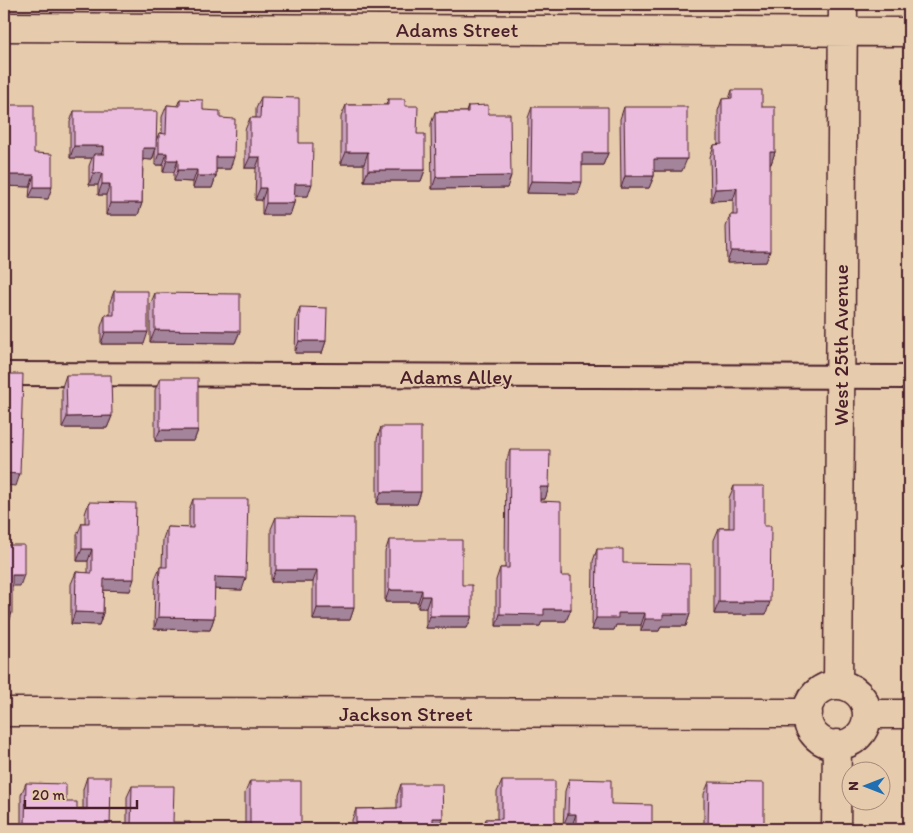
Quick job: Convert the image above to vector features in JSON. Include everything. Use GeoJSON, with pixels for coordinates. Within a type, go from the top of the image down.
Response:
{"type":"FeatureCollection","features":[{"type":"Feature","properties":{"kind":"street","name":"West 25th Avenue"},"geometry":{"type":"LineString","coordinates":[[838,685],[843,4]]}},
{"type":"Feature","properties":{"kind":"street","name":"Adams Street"},"geometry":{"type":"LineString","coordinates":[[4,28],[909,32]]}},
{"type":"Feature","properties":{"kind":"street"},"geometry":{"type":"LineString","coordinates":[[838,685],[848,687],[858,694],[864,702],[867,714],[864,728],[858,737],[848,742],[837,744],[826,742],[815,734],[809,724],[808,713],[810,702],[817,694],[826,687],[838,685]]}},
{"type":"Feature","properties":{"kind":"street","name":"Jackson Street"},"geometry":{"type":"LineString","coordinates":[[4,712],[808,713]]}},
{"type":"Feature","properties":{"kind":"street"},"geometry":{"type":"LineString","coordinates":[[867,714],[909,714]]}},
{"type":"Feature","properties":{"kind":"street"},"geometry":{"type":"LineString","coordinates":[[836,829],[837,744]]}},
{"type":"Feature","properties":{"kind":"lane","name":"Adams Alley"},"geometry":{"type":"LineString","coordinates":[[4,374],[909,377]]}},
{"type":"Feature","properties":{"kind":"building"},"geometry":{"type":"Polygon","coordinates":[[[732,90],[762,90],[762,107],[775,107],[775,152],[770,152],[770,251],[731,251],[730,215],[737,215],[737,188],[715,189],[714,145],[722,144],[722,99],[732,98],[732,90]]]}},
{"type":"Feature","properties":{"kind":"building"},"geometry":{"type":"Polygon","coordinates":[[[261,97],[299,98],[299,143],[313,143],[312,184],[295,184],[294,203],[266,203],[266,188],[260,188],[260,157],[250,157],[250,118],[260,118],[261,97]]]}},
{"type":"Feature","properties":{"kind":"building"},"geometry":{"type":"Polygon","coordinates":[[[180,99],[203,100],[203,110],[220,111],[220,118],[235,119],[234,157],[216,157],[216,176],[197,176],[197,170],[178,170],[178,160],[167,160],[167,153],[159,153],[159,133],[166,134],[167,105],[180,106],[180,99]]]}},
{"type":"Feature","properties":{"kind":"building"},"geometry":{"type":"Polygon","coordinates":[[[388,99],[405,99],[405,106],[418,106],[417,134],[425,134],[425,170],[368,170],[368,152],[346,152],[346,105],[388,105],[388,99]]]}},
{"type":"Feature","properties":{"kind":"building"},"geometry":{"type":"Polygon","coordinates":[[[8,105],[34,105],[34,153],[52,154],[52,187],[34,187],[34,175],[8,175],[8,160],[4,160],[4,110],[8,110],[8,105]]]}},
{"type":"Feature","properties":{"kind":"building"},"geometry":{"type":"Polygon","coordinates":[[[488,105],[488,114],[510,114],[511,176],[436,177],[435,112],[468,112],[468,106],[488,105]]]}},
{"type":"Feature","properties":{"kind":"building"},"geometry":{"type":"Polygon","coordinates":[[[532,107],[608,107],[608,153],[582,153],[582,182],[531,181],[532,107]]]}},
{"type":"Feature","properties":{"kind":"building"},"geometry":{"type":"Polygon","coordinates":[[[624,107],[687,107],[687,159],[654,159],[654,176],[625,176],[624,107]]]}},
{"type":"Feature","properties":{"kind":"building"},"geometry":{"type":"Polygon","coordinates":[[[74,111],[157,111],[156,148],[143,148],[142,203],[110,203],[110,184],[102,184],[102,173],[93,173],[94,154],[104,154],[104,146],[74,146],[74,111]]]}},
{"type":"Feature","properties":{"kind":"building"},"geometry":{"type":"Polygon","coordinates":[[[114,291],[148,291],[148,332],[105,332],[105,315],[114,315],[114,291]]]}},
{"type":"Feature","properties":{"kind":"building"},"geometry":{"type":"Polygon","coordinates":[[[155,293],[240,294],[240,331],[155,330],[155,293]]]}},
{"type":"Feature","properties":{"kind":"building"},"geometry":{"type":"Polygon","coordinates":[[[300,307],[327,308],[326,341],[299,341],[300,307]]]}},
{"type":"Feature","properties":{"kind":"building"},"geometry":{"type":"Polygon","coordinates":[[[4,374],[23,374],[20,474],[4,473],[4,374]]]}},
{"type":"Feature","properties":{"kind":"building"},"geometry":{"type":"Polygon","coordinates":[[[66,375],[111,375],[112,416],[67,417],[66,375]]]}},
{"type":"Feature","properties":{"kind":"building"},"geometry":{"type":"Polygon","coordinates":[[[160,378],[198,378],[198,430],[160,430],[160,378]]]}},
{"type":"Feature","properties":{"kind":"building"},"geometry":{"type":"Polygon","coordinates":[[[381,427],[421,427],[421,492],[381,492],[381,427]]]}},
{"type":"Feature","properties":{"kind":"building"},"geometry":{"type":"Polygon","coordinates":[[[510,450],[550,450],[549,487],[540,487],[540,501],[561,502],[561,576],[571,576],[571,609],[544,609],[544,615],[500,614],[500,568],[509,568],[510,450]]]}},
{"type":"Feature","properties":{"kind":"building"},"geometry":{"type":"Polygon","coordinates":[[[734,486],[764,486],[764,526],[771,526],[770,602],[719,602],[719,528],[734,528],[734,486]]]}},
{"type":"Feature","properties":{"kind":"building"},"geometry":{"type":"Polygon","coordinates":[[[193,499],[248,499],[246,578],[215,577],[214,618],[158,617],[160,567],[167,567],[167,527],[193,528],[193,499]]]}},
{"type":"Feature","properties":{"kind":"building"},"geometry":{"type":"Polygon","coordinates":[[[4,501],[6,545],[24,545],[24,575],[12,575],[12,613],[4,613],[4,501]]]}},
{"type":"Feature","properties":{"kind":"building"},"geometry":{"type":"Polygon","coordinates":[[[89,502],[136,503],[134,579],[104,579],[103,613],[75,612],[76,572],[92,573],[92,549],[82,549],[82,523],[89,523],[89,502]]]}},
{"type":"Feature","properties":{"kind":"building"},"geometry":{"type":"Polygon","coordinates":[[[276,517],[354,518],[354,608],[317,608],[317,570],[276,570],[276,517]]]}},
{"type":"Feature","properties":{"kind":"building"},"geometry":{"type":"Polygon","coordinates":[[[389,540],[462,540],[462,585],[472,585],[472,616],[430,616],[430,596],[422,596],[422,590],[389,590],[389,540]]]}},
{"type":"Feature","properties":{"kind":"building"},"geometry":{"type":"Polygon","coordinates":[[[597,549],[623,549],[623,563],[690,564],[690,614],[663,614],[663,619],[645,619],[645,613],[618,613],[618,618],[596,618],[597,549]]]}},
{"type":"Feature","properties":{"kind":"building"},"geometry":{"type":"Polygon","coordinates":[[[87,777],[111,777],[110,829],[31,829],[31,824],[25,823],[26,783],[66,784],[66,802],[77,802],[77,809],[87,809],[87,777]]]}},
{"type":"Feature","properties":{"kind":"building"},"geometry":{"type":"Polygon","coordinates":[[[569,779],[611,780],[611,804],[652,805],[652,829],[576,829],[576,814],[568,814],[569,779]]]}},
{"type":"Feature","properties":{"kind":"building"},"geometry":{"type":"Polygon","coordinates":[[[250,781],[301,781],[301,826],[324,826],[324,829],[250,829],[250,781]]]}},
{"type":"Feature","properties":{"kind":"building"},"geometry":{"type":"Polygon","coordinates":[[[502,781],[555,781],[555,829],[486,829],[486,819],[502,819],[502,781]]]}},
{"type":"Feature","properties":{"kind":"building"},"geometry":{"type":"Polygon","coordinates":[[[709,782],[764,783],[764,829],[708,829],[709,782]]]}},
{"type":"Feature","properties":{"kind":"building"},"geometry":{"type":"Polygon","coordinates":[[[401,784],[442,784],[443,818],[433,818],[433,829],[356,829],[356,809],[401,808],[401,784]]]}},
{"type":"Feature","properties":{"kind":"building"},"geometry":{"type":"Polygon","coordinates":[[[132,786],[174,786],[173,822],[190,822],[190,829],[143,829],[131,827],[132,786]]]}}]}
